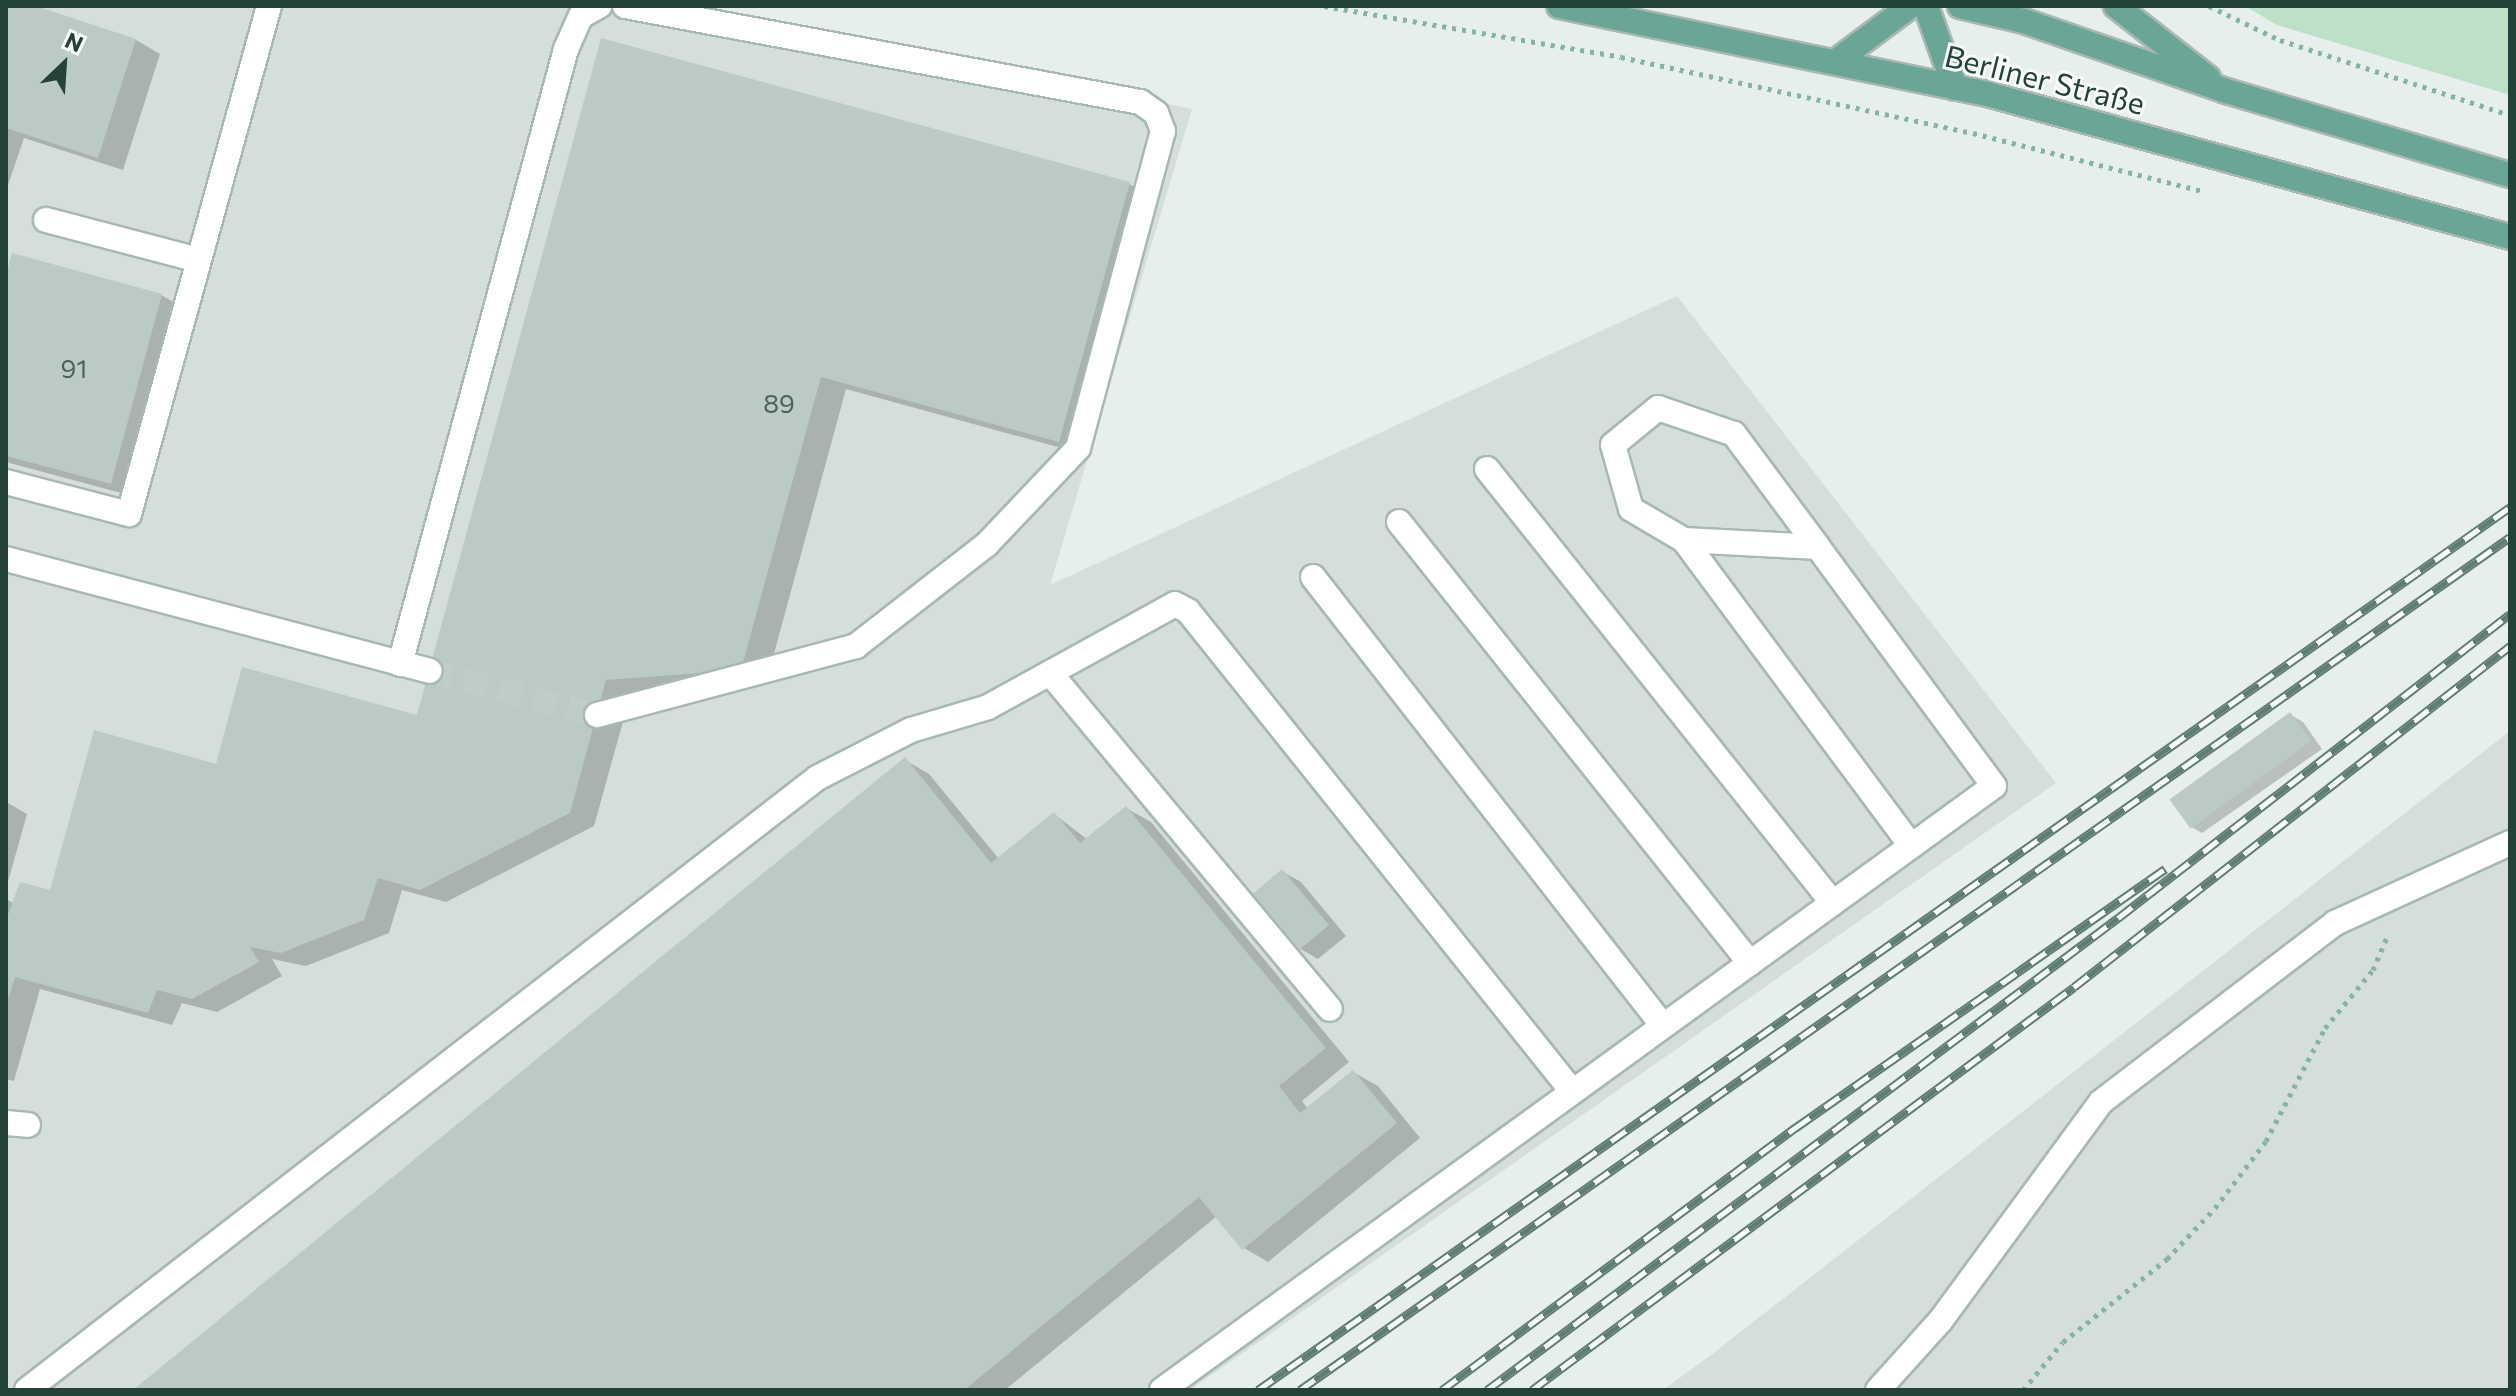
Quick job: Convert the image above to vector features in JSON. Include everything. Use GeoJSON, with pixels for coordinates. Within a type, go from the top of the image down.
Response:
{"type":"FeatureCollection","features":[{"type":"Feature","properties":{"kind":"main road","name":"Berliner Straße"},"geometry":{"type":"LineString","coordinates":[[1559,6],[1955,88],[2510,237]]}},
{"type":"Feature","properties":{"kind":"main road"},"geometry":{"type":"LineString","coordinates":[[1835,62],[1910,6]]}},
{"type":"Feature","properties":{"kind":"main road"},"geometry":{"type":"LineString","coordinates":[[1926,6],[1955,88]]}},
{"type":"Feature","properties":{"kind":"main road","name":"Berliner Straße"},"geometry":{"type":"LineString","coordinates":[[1960,6],[2024,21],[2226,91],[2510,175]]}},
{"type":"Feature","properties":{"kind":"main road"},"geometry":{"type":"LineString","coordinates":[[2116,6],[2226,91]]}},
{"type":"Feature","properties":{"kind":"lane"},"geometry":{"type":"LineString","coordinates":[[6,482],[129,514],[269,6]]}},
{"type":"Feature","properties":{"kind":"lane"},"geometry":{"type":"LineString","coordinates":[[400,664],[566,49],[581,16],[599,6]]}},
{"type":"Feature","properties":{"kind":"lane"},"geometry":{"type":"LineString","coordinates":[[597,715],[856,646],[987,544],[1078,448],[1163,131],[1156,113],[1140,102],[625,6]]}},
{"type":"Feature","properties":{"kind":"lane"},"geometry":{"type":"LineString","coordinates":[[46,220],[198,260]]}},
{"type":"Feature","properties":{"kind":"lane"},"geometry":{"type":"LineString","coordinates":[[1162,1390],[1994,786],[1734,434],[1658,408],[1613,445],[1631,509],[1684,540],[1911,846]]}},
{"type":"Feature","properties":{"kind":"lane"},"geometry":{"type":"LineString","coordinates":[[1487,469],[1833,903]]}},
{"type":"Feature","properties":{"kind":"lane"},"geometry":{"type":"LineString","coordinates":[[1399,522],[1750,963]]}},
{"type":"Feature","properties":{"kind":"lane"},"geometry":{"type":"LineString","coordinates":[[1684,540],[1818,547]]}},
{"type":"Feature","properties":{"kind":"lane"},"geometry":{"type":"LineString","coordinates":[[6,559],[429,671]]}},
{"type":"Feature","properties":{"kind":"lane"},"geometry":{"type":"LineString","coordinates":[[1313,577],[1663,1026]]}},
{"type":"Feature","properties":{"kind":"lane"},"geometry":{"type":"LineString","coordinates":[[27,1390],[817,778],[911,730],[988,707],[1175,604],[1188,611],[1572,1091]]}},
{"type":"Feature","properties":{"kind":"lane"},"geometry":{"type":"LineString","coordinates":[[1050,673],[1330,1009]]}},
{"type":"Feature","properties":{"kind":"lane"},"geometry":{"type":"LineString","coordinates":[[1878,1390],[1941,1320],[2101,1102],[2335,923],[2510,843]]}},
{"type":"Feature","properties":{"kind":"path"},"geometry":{"type":"LineString","coordinates":[[1324,6],[1636,60],[1973,133],[2218,195]]}},
{"type":"Feature","properties":{"kind":"path"},"geometry":{"type":"LineString","coordinates":[[2209,6],[2280,40],[2510,115]]}},
{"type":"Feature","properties":{"kind":"path"},"geometry":{"type":"LineString","coordinates":[[2023,1390],[2063,1342],[2167,1259],[2266,1141],[2325,1028],[2373,970],[2390,929],[2391,897]]}},
{"type":"Feature","properties":{"kind":"shaded area"},"geometry":{"type":"Polygon","coordinates":[[[6,6],[685,6],[1192,109],[1050,585],[1677,296],[2056,783],[1190,1390],[6,1390],[6,6]]]}},
{"type":"Feature","properties":{"kind":"shaded area"},"geometry":{"type":"Polygon","coordinates":[[[2510,731],[2510,1390],[1663,1390],[1711,1355],[2510,731]]]}},
{"type":"Feature","properties":{"kind":"green space"},"geometry":{"type":"Polygon","coordinates":[[[2245,6],[2510,6],[2510,95],[2277,25],[2245,6]]]}},
{"type":"Feature","properties":{"kind":"building"},"geometry":{"type":"Polygon","coordinates":[[[6,6],[36,6],[136,39],[98,158],[6,128],[6,6]]]}},
{"type":"Feature","properties":{"kind":"building"},"geometry":{"type":"Polygon","coordinates":[[[601,38],[1130,182],[1059,442],[821,377],[741,670],[606,680],[570,813],[420,890],[378,878],[364,920],[281,953],[250,947],[259,962],[192,999],[157,990],[148,1013],[15,977],[6,1006],[6,920],[20,882],[50,890],[94,730],[216,764],[242,667],[417,715],[601,38]]]}},
{"type":"Feature","properties":{"kind":"building"},"geometry":{"type":"Polygon","coordinates":[[[12,253],[162,294],[111,484],[6,456],[6,275],[12,253]]]}},
{"type":"Feature","properties":{"kind":"building"},"geometry":{"type":"Polygon","coordinates":[[[2290,712],[2311,741],[2191,829],[2169,800],[2290,712]]]}},
{"type":"Feature","properties":{"kind":"building"},"geometry":{"type":"Polygon","coordinates":[[[905,757],[991,863],[1054,812],[1080,843],[1126,806],[1326,1048],[1279,1086],[1300,1113],[1353,1070],[1397,1123],[1242,1250],[1199,1197],[964,1390],[133,1390],[905,757]]]}},
{"type":"Feature","properties":{"kind":"building"},"geometry":{"type":"Polygon","coordinates":[[[1282,869],[1329,925],[1300,949],[1253,893],[1282,869]]]}},
{"type":"Feature","properties":{"kind":"tunnel"},"geometry":{"type":"LineString","coordinates":[[429,671],[597,715]]}},
{"type":"Feature","properties":{"kind":"railway"},"geometry":{"type":"LineString","coordinates":[[1258,1390],[2510,507]]}},
{"type":"Feature","properties":{"kind":"railway"},"geometry":{"type":"LineString","coordinates":[[1300,1390],[2510,537]]}},
{"type":"Feature","properties":{"kind":"railway"},"geometry":{"type":"LineString","coordinates":[[1487,1390],[2118,918],[2510,614]]}},
{"type":"Feature","properties":{"kind":"railway"},"geometry":{"type":"LineString","coordinates":[[1532,1390],[2074,987],[2510,646]]}},
{"type":"Feature","properties":{"kind":"railway"},"geometry":{"type":"LineString","coordinates":[[1442,1390],[1795,1128],[2165,869]]}}]}
